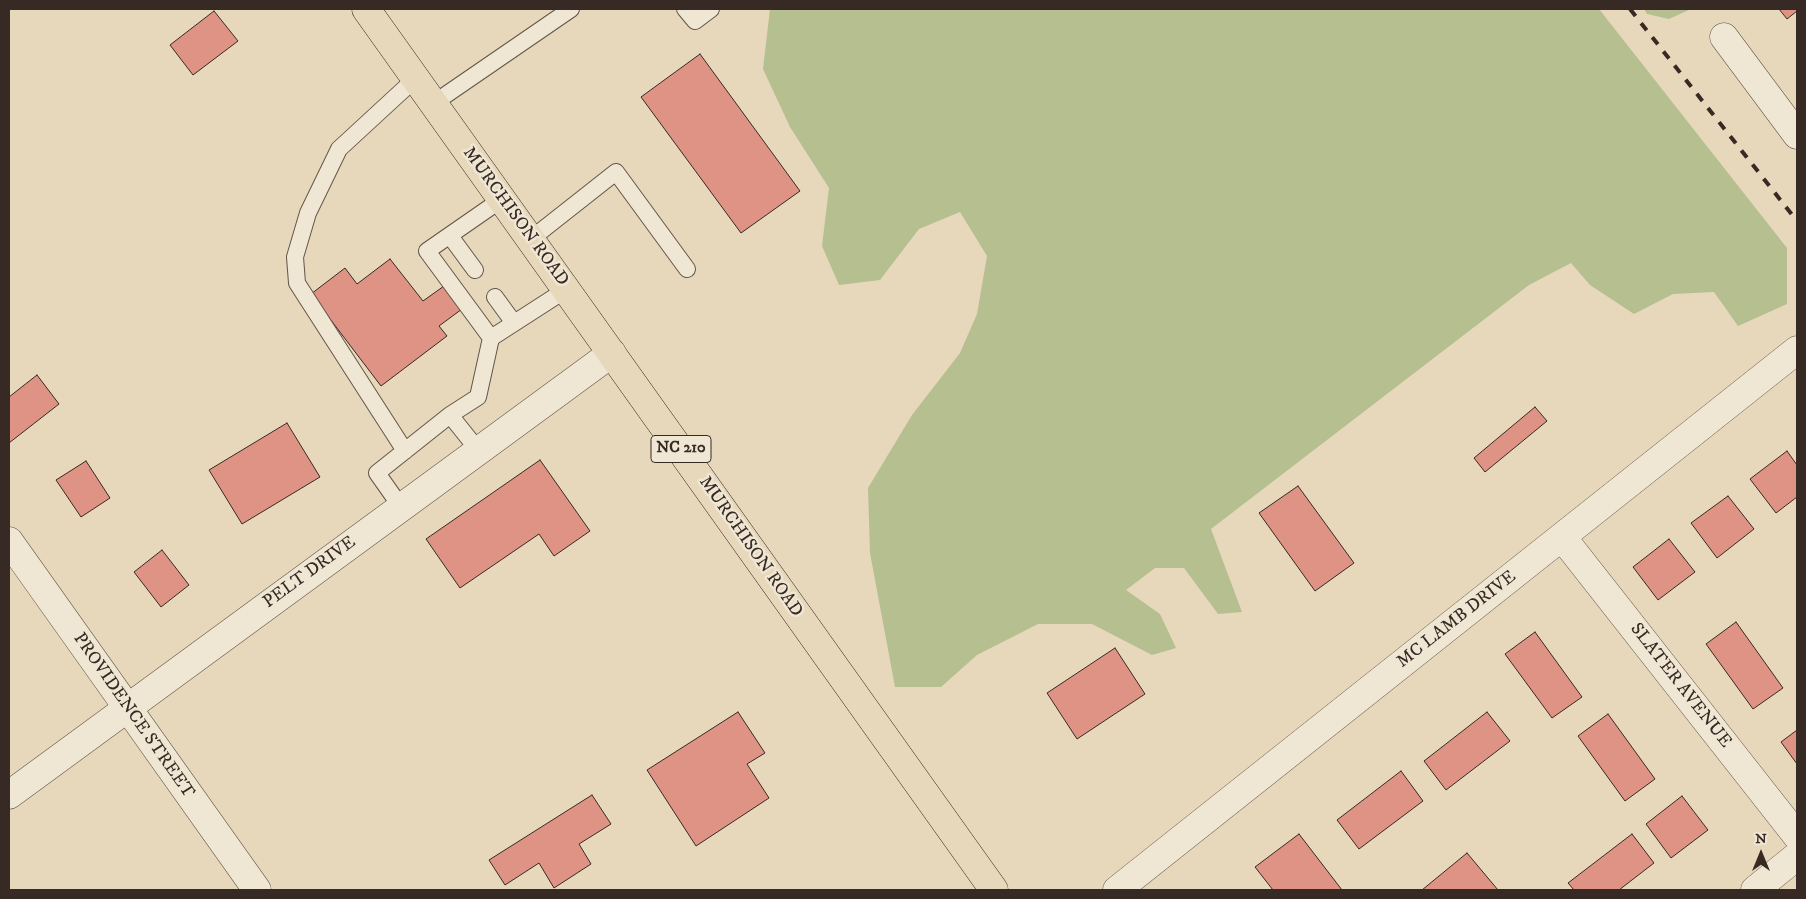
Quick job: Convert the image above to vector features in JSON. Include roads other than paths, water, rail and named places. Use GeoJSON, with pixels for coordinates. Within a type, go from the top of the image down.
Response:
{"type":"FeatureCollection","features":[{"type":"Feature","properties":{"kind":"main road","name":"MURCHISON ROAD"},"geometry":{"type":"LineString","coordinates":[[366,9],[994,890]]}},
{"type":"Feature","properties":{"kind":"street"},"geometry":{"type":"LineString","coordinates":[[1724,37],[1797,135]]}},
{"type":"Feature","properties":{"kind":"street","name":"MC LAMB DRIVE"},"geometry":{"type":"LineString","coordinates":[[1117,890],[1797,350]]}},
{"type":"Feature","properties":{"kind":"street","name":"PELT DRIVE"},"geometry":{"type":"LineString","coordinates":[[9,795],[612,352]]}},
{"type":"Feature","properties":{"kind":"street","name":"SLATER AVENUE"},"geometry":{"type":"LineString","coordinates":[[1562,537],[1797,836]]}},
{"type":"Feature","properties":{"kind":"street","name":"PROVIDENCE STREET"},"geometry":{"type":"LineString","coordinates":[[9,541],[257,890]]}},
{"type":"Feature","properties":{"kind":"street"},"geometry":{"type":"LineString","coordinates":[[1755,890],[1797,856]]}},
{"type":"Feature","properties":{"kind":"lane"},"geometry":{"type":"LineString","coordinates":[[434,103],[571,9]]}},
{"type":"Feature","properties":{"kind":"lane"},"geometry":{"type":"LineString","coordinates":[[685,9],[695,21],[711,9]]}},
{"type":"Feature","properties":{"kind":"lane"},"geometry":{"type":"LineString","coordinates":[[404,451],[297,283],[295,258],[308,213],[339,149],[416,78]]}},
{"type":"Feature","properties":{"kind":"lane"},"geometry":{"type":"LineString","coordinates":[[531,239],[616,172],[688,269]]}},
{"type":"Feature","properties":{"kind":"lane"},"geometry":{"type":"LineString","coordinates":[[491,338],[427,251],[502,199]]}},
{"type":"Feature","properties":{"kind":"lane"},"geometry":{"type":"LineString","coordinates":[[450,236],[475,270]]}},
{"type":"Feature","properties":{"kind":"lane"},"geometry":{"type":"LineString","coordinates":[[401,507],[376,473],[450,415],[478,397],[491,338],[567,289]]}},
{"type":"Feature","properties":{"kind":"lane"},"geometry":{"type":"LineString","coordinates":[[494,297],[514,323]]}},
{"type":"Feature","properties":{"kind":"lane"},"geometry":{"type":"LineString","coordinates":[[450,415],[478,450]]}},
{"type":"Feature","properties":{"kind":"railway"},"geometry":{"type":"LineString","coordinates":[[1630,9],[1797,221]]}}]}
